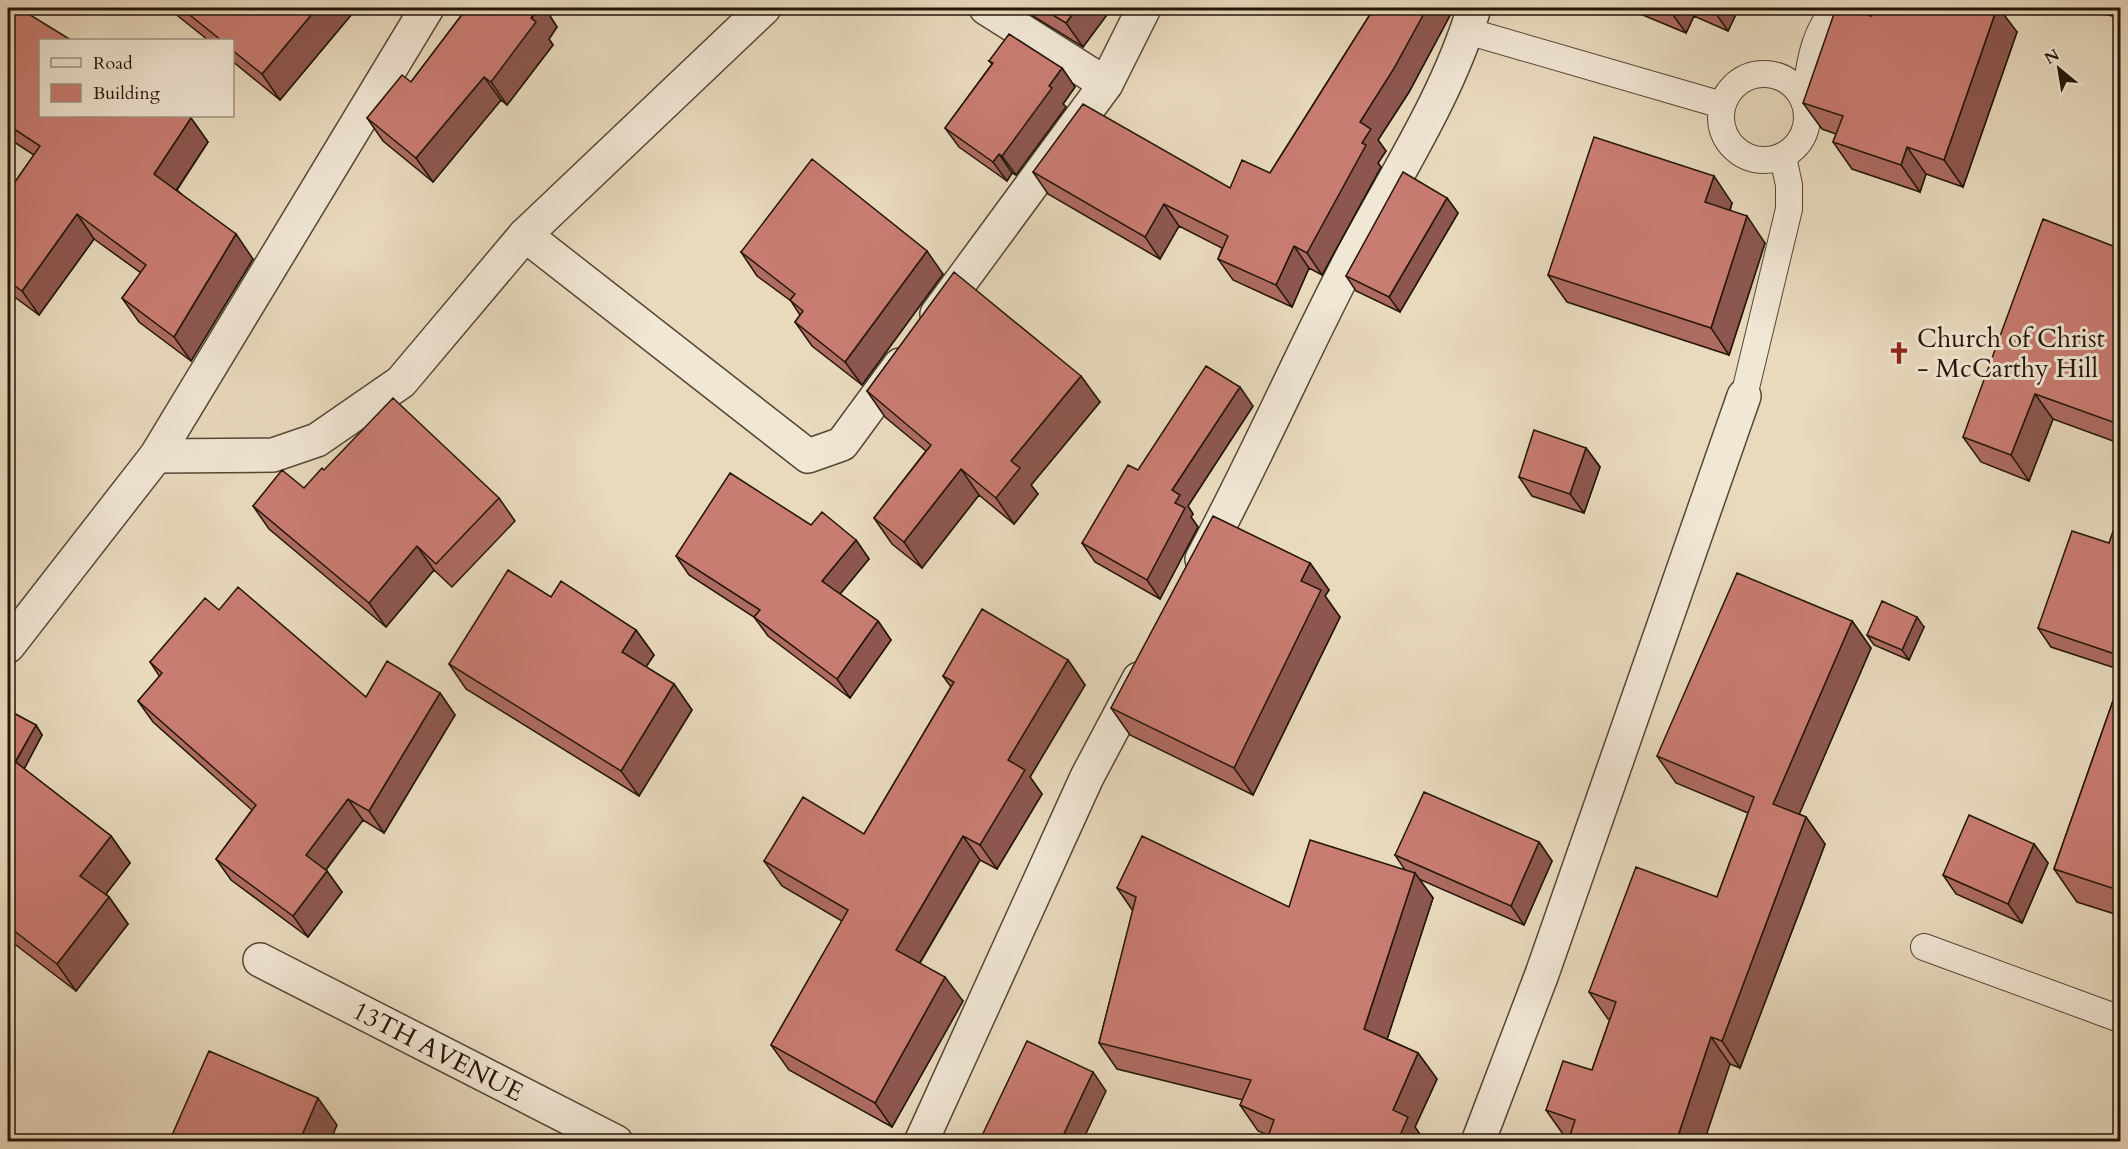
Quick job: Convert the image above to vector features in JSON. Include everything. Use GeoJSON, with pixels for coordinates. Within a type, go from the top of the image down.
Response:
{"type":"FeatureCollection","features":[{"type":"Feature","properties":{"kind":"street"},"geometry":{"type":"LineString","coordinates":[[8,646],[156,456],[427,8]]}},
{"type":"Feature","properties":{"kind":"street"},"geometry":{"type":"LineString","coordinates":[[156,456],[273,455],[317,440],[400,382],[525,235],[764,8]]}},
{"type":"Feature","properties":{"kind":"street"},"geometry":{"type":"LineString","coordinates":[[986,8],[1106,84]]}},
{"type":"Feature","properties":{"kind":"street"},"geometry":{"type":"LineString","coordinates":[[525,235],[808,456],[842,444],[1106,84],[1144,8]]}},
{"type":"Feature","properties":{"kind":"street"},"geometry":{"type":"LineString","coordinates":[[1190,584],[1354,253],[1418,140],[1471,19]]}},
{"type":"Feature","properties":{"kind":"street"},"geometry":{"type":"LineString","coordinates":[[1478,1142],[1542,974],[1744,396]]}},
{"type":"Feature","properties":{"kind":"street"},"geometry":{"type":"LineString","coordinates":[[921,1142],[1087,777],[1152,655]]}},
{"type":"Feature","properties":{"kind":"street","name":"13TH AVENUE"},"geometry":{"type":"LineString","coordinates":[[260,960],[616,1142]]}},
{"type":"Feature","properties":{"kind":"lane"},"geometry":{"type":"LineString","coordinates":[[1804,102],[1792,84],[1773,75],[1752,75],[1733,86],[1722,105],[1722,130],[1735,151],[1758,161],[1783,157],[1799,143],[1807,122],[1804,102],[1810,62],[1823,26],[1838,8]]}},
{"type":"Feature","properties":{"kind":"lane"},"geometry":{"type":"LineString","coordinates":[[1471,19],[1722,105]]}},
{"type":"Feature","properties":{"kind":"lane"},"geometry":{"type":"LineString","coordinates":[[1744,396],[1789,209],[1789,185],[1783,157]]}},
{"type":"Feature","properties":{"kind":"lane"},"geometry":{"type":"LineString","coordinates":[[1924,947],[2121,1019]]}},
{"type":"Feature","properties":{"kind":"building"},"geometry":{"type":"Polygon","coordinates":[[[8,8],[19,8],[69,39],[39,39],[39,117],[191,118],[154,174],[236,234],[174,337],[122,298],[146,265],[77,214],[22,291],[8,281],[8,192],[40,146],[8,125],[8,8]]]}},
{"type":"Feature","properties":{"kind":"building"},"geometry":{"type":"Polygon","coordinates":[[[181,8],[317,8],[262,74],[234,52],[234,39],[220,39],[181,8]]]}},
{"type":"Feature","properties":{"kind":"building"},"geometry":{"type":"Polygon","coordinates":[[[467,8],[538,8],[531,18],[536,22],[491,82],[484,77],[416,158],[367,118],[402,75],[411,82],[467,8]]]}},
{"type":"Feature","properties":{"kind":"building"},"geometry":{"type":"Polygon","coordinates":[[[1041,8],[1077,8],[1066,23],[1041,8]]]}},
{"type":"Feature","properties":{"kind":"building"},"geometry":{"type":"Polygon","coordinates":[[[1366,8],[1427,8],[1393,70],[1360,122],[1371,129],[1362,143],[1366,145],[1307,253],[1294,246],[1276,285],[1218,259],[1228,236],[1164,204],[1145,237],[1033,172],[1083,104],[1230,188],[1242,160],[1270,173],[1371,13],[1365,10],[1366,8]]]}},
{"type":"Feature","properties":{"kind":"building"},"geometry":{"type":"Polygon","coordinates":[[[1836,8],[1847,8],[1871,16],[1874,8],[1997,8],[1944,160],[1907,147],[1901,165],[1833,142],[1843,116],[1803,103],[1836,8]]]}},
{"type":"Feature","properties":{"kind":"building"},"geometry":{"type":"Polygon","coordinates":[[[1009,34],[1062,68],[1049,86],[1052,88],[1002,156],[999,154],[993,162],[945,128],[993,63],[989,61],[1009,34]]]}},
{"type":"Feature","properties":{"kind":"building"},"geometry":{"type":"Polygon","coordinates":[[[1594,137],[1714,176],[1705,202],[1747,216],[1711,328],[1548,275],[1594,137]]]}},
{"type":"Feature","properties":{"kind":"building"},"geometry":{"type":"Polygon","coordinates":[[[812,159],[927,251],[845,362],[795,322],[803,311],[790,300],[795,294],[741,252],[812,159]]]}},
{"type":"Feature","properties":{"kind":"building"},"geometry":{"type":"Polygon","coordinates":[[[1403,172],[1447,198],[1389,297],[1346,276],[1403,172]]]}},
{"type":"Feature","properties":{"kind":"building"},"geometry":{"type":"Polygon","coordinates":[[[2043,219],[2121,249],[2121,425],[2035,394],[2011,455],[1963,437],[2043,219]]]}},
{"type":"Feature","properties":{"kind":"building"},"geometry":{"type":"Polygon","coordinates":[[[954,272],[1081,376],[1011,461],[1020,468],[996,498],[961,469],[904,542],[874,518],[931,445],[867,391],[954,272]]]}},
{"type":"Feature","properties":{"kind":"building"},"geometry":{"type":"Polygon","coordinates":[[[1206,366],[1240,387],[1172,490],[1180,495],[1175,503],[1185,508],[1147,580],[1082,543],[1128,465],[1138,470],[1206,366]]]}},
{"type":"Feature","properties":{"kind":"building"},"geometry":{"type":"Polygon","coordinates":[[[393,398],[499,498],[436,564],[417,546],[369,603],[253,506],[282,470],[304,488],[393,398]]]}},
{"type":"Feature","properties":{"kind":"building"},"geometry":{"type":"Polygon","coordinates":[[[1534,430],[1586,448],[1570,494],[1519,477],[1534,430]]]}},
{"type":"Feature","properties":{"kind":"building"},"geometry":{"type":"Polygon","coordinates":[[[730,473],[811,525],[822,512],[856,540],[822,581],[878,621],[837,679],[754,617],[760,610],[676,556],[730,473]]]}},
{"type":"Feature","properties":{"kind":"building"},"geometry":{"type":"Polygon","coordinates":[[[1213,516],[1310,563],[1301,581],[1321,590],[1234,768],[1111,708],[1213,516]]]}},
{"type":"Feature","properties":{"kind":"building"},"geometry":{"type":"Polygon","coordinates":[[[2118,517],[2121,517],[2121,638],[2115,654],[2038,628],[2072,531],[2109,543],[2118,517]]]}},
{"type":"Feature","properties":{"kind":"building"},"geometry":{"type":"Polygon","coordinates":[[[508,570],[551,597],[561,581],[636,630],[622,652],[674,684],[621,771],[449,664],[508,570]]]}},
{"type":"Feature","properties":{"kind":"building"},"geometry":{"type":"Polygon","coordinates":[[[1737,573],[1852,621],[1773,804],[1806,817],[1722,1041],[1711,1037],[1676,1142],[1568,1142],[1575,1120],[1546,1110],[1563,1061],[1592,1070],[1616,1002],[1589,992],[1636,867],[1717,897],[1754,797],[1657,756],[1737,573]]]}},
{"type":"Feature","properties":{"kind":"building"},"geometry":{"type":"Polygon","coordinates":[[[238,587],[366,697],[387,661],[440,693],[369,811],[348,799],[306,855],[327,871],[293,916],[216,859],[256,805],[138,701],[162,673],[150,662],[205,598],[219,610],[238,587]]]}},
{"type":"Feature","properties":{"kind":"building"},"geometry":{"type":"Polygon","coordinates":[[[1882,601],[1917,617],[1902,650],[1867,635],[1882,601]]]}},
{"type":"Feature","properties":{"kind":"building"},"geometry":{"type":"Polygon","coordinates":[[[982,609],[1068,660],[1008,760],[1025,770],[980,845],[963,836],[896,950],[945,977],[875,1103],[771,1045],[848,910],[764,861],[803,797],[864,834],[954,682],[943,676],[982,609]]]}},
{"type":"Feature","properties":{"kind":"building"},"geometry":{"type":"Polygon","coordinates":[[[2121,678],[2121,891],[2054,869],[2121,678]]]}},
{"type":"Feature","properties":{"kind":"building"},"geometry":{"type":"Polygon","coordinates":[[[8,710],[36,725],[15,762],[8,756],[8,710]]]}},
{"type":"Feature","properties":{"kind":"building"},"geometry":{"type":"Polygon","coordinates":[[[8,756],[111,836],[80,876],[109,897],[57,964],[8,926],[8,756]]]}},
{"type":"Feature","properties":{"kind":"building"},"geometry":{"type":"Polygon","coordinates":[[[1424,792],[1539,842],[1511,906],[1395,855],[1424,792]]]}},
{"type":"Feature","properties":{"kind":"building"},"geometry":{"type":"Polygon","coordinates":[[[1969,815],[2034,844],[2008,904],[1943,875],[1969,815]]]}},
{"type":"Feature","properties":{"kind":"building"},"geometry":{"type":"Polygon","coordinates":[[[1142,836],[1289,907],[1310,840],[1415,873],[1364,1029],[1418,1053],[1393,1110],[1408,1117],[1397,1142],[1266,1142],[1274,1120],[1240,1105],[1251,1080],[1099,1043],[1136,897],[1117,888],[1142,836]]]}},
{"type":"Feature","properties":{"kind":"building"},"geometry":{"type":"Polygon","coordinates":[[[1027,1041],[1093,1072],[1060,1142],[979,1142],[1027,1041]]]}},
{"type":"Feature","properties":{"kind":"building"},"geometry":{"type":"Polygon","coordinates":[[[209,1051],[318,1098],[299,1142],[169,1142],[209,1051]]]}},
{"type":"Feature","properties":{"kind":"place","name":"Church of Christ - McCarthy Hill"},"geometry":{"type":"Point","coordinates":[1899,353]}}]}
